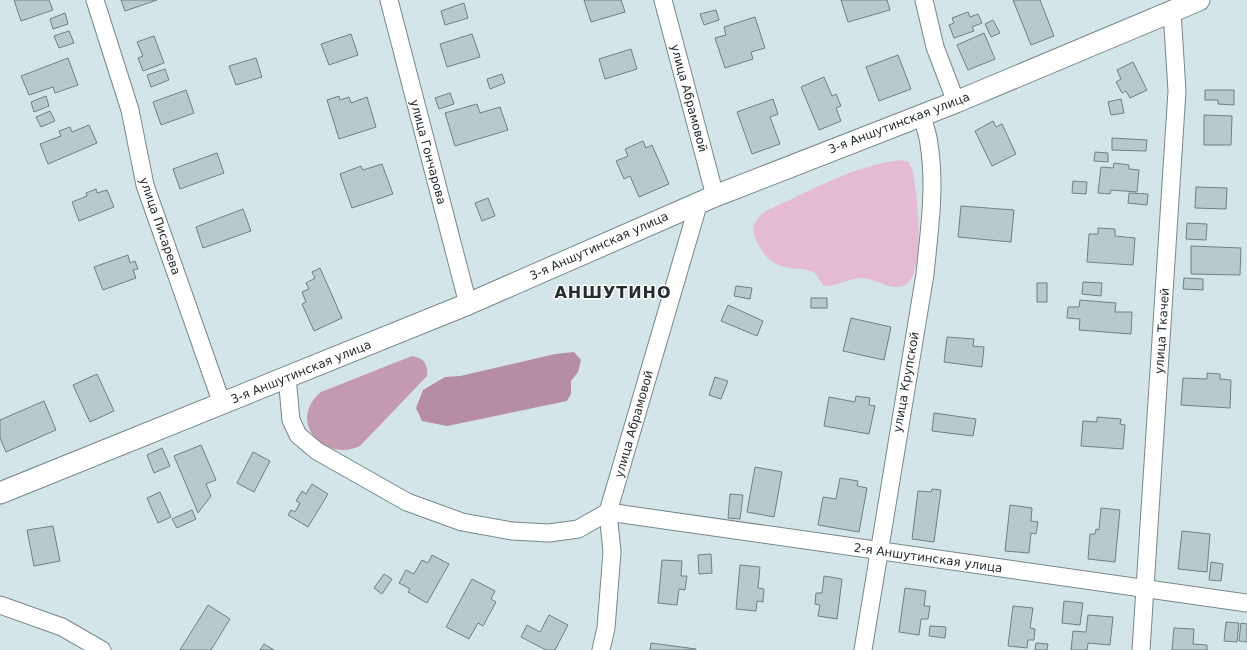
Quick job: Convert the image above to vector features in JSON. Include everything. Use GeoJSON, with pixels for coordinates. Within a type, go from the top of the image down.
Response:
{"type":"FeatureCollection","features":[{"type":"Feature","properties":{"kind":"street","name":"улица Писарева"},"geometry":{"type":"LineString","coordinates":[[95,0],[130,110],[145,185],[222,404]]}},
{"type":"Feature","properties":{"kind":"street","name":"улица Гончарова"},"geometry":{"type":"LineString","coordinates":[[389,0],[468,304]]}},
{"type":"Feature","properties":{"kind":"street","name":"улица Абрамовой"},"geometry":{"type":"LineString","coordinates":[[601,650],[606,628],[612,552],[608,512],[707,199],[663,0]]}},
{"type":"Feature","properties":{"kind":"street"},"geometry":{"type":"LineString","coordinates":[[924,0],[935,47],[956,102]]}},
{"type":"Feature","properties":{"kind":"street","name":"3-я Аншутинская улица"},"geometry":{"type":"LineString","coordinates":[[0,493],[468,304],[707,199],[921,114],[956,102],[1199,0]]}},
{"type":"Feature","properties":{"kind":"street","name":"улица Ткачей"},"geometry":{"type":"LineString","coordinates":[[1141,650],[1177,91],[1172,11]]}},
{"type":"Feature","properties":{"kind":"street","name":"улица Крупской"},"geometry":{"type":"LineString","coordinates":[[863,650],[925,274],[929,238],[931,206],[929,144],[921,114]]}},
{"type":"Feature","properties":{"kind":"street"},"geometry":{"type":"LineString","coordinates":[[287,377],[291,420],[298,435],[317,451],[407,502],[462,522],[512,531],[549,533],[578,530],[608,512]]}},
{"type":"Feature","properties":{"kind":"street","name":"2-я Аншутинская улица"},"geometry":{"type":"LineString","coordinates":[[608,512],[878,552],[1247,603]]}},
{"type":"Feature","properties":{"kind":"street"},"geometry":{"type":"LineString","coordinates":[[0,605],[62,627],[102,650]]}},
{"type":"Feature","properties":{"kind":"shaded area"},"geometry":{"type":"Polygon","coordinates":[[[901,160],[908,162],[912,169],[918,212],[919,232],[916,267],[911,279],[903,286],[893,287],[872,280],[857,278],[824,286],[812,271],[777,265],[768,258],[760,248],[753,229],[760,216],[766,211],[849,173],[866,167],[901,160]]]}},
{"type":"Feature","properties":{"kind":"shaded area"},"geometry":{"type":"Polygon","coordinates":[[[574,352],[581,360],[578,372],[571,381],[571,394],[567,401],[447,426],[422,421],[416,408],[423,390],[445,377],[460,376],[555,354],[574,352]]]}},
{"type":"Feature","properties":{"kind":"shaded area"},"geometry":{"type":"Polygon","coordinates":[[[412,356],[420,358],[424,362],[427,368],[427,376],[360,446],[347,450],[334,449],[323,444],[314,436],[308,426],[307,415],[311,403],[321,392],[412,356]]]}},
{"type":"Feature","properties":{"kind":"building"},"geometry":{"type":"Polygon","coordinates":[[[14,0],[49,0],[53,10],[21,21],[14,0]]]}},
{"type":"Feature","properties":{"kind":"building"},"geometry":{"type":"Polygon","coordinates":[[[121,0],[157,0],[125,11],[121,0]]]}},
{"type":"Feature","properties":{"kind":"building"},"geometry":{"type":"Polygon","coordinates":[[[584,0],[621,0],[625,12],[591,22],[584,0]]]}},
{"type":"Feature","properties":{"kind":"building"},"geometry":{"type":"Polygon","coordinates":[[[841,0],[887,0],[890,10],[848,22],[841,0]]]}},
{"type":"Feature","properties":{"kind":"building"},"geometry":{"type":"Polygon","coordinates":[[[1013,0],[1040,0],[1054,36],[1031,45],[1013,0]]]}},
{"type":"Feature","properties":{"kind":"building"},"geometry":{"type":"Polygon","coordinates":[[[464,3],[468,18],[445,25],[441,11],[464,3]]]}},
{"type":"Feature","properties":{"kind":"building"},"geometry":{"type":"Polygon","coordinates":[[[716,10],[719,20],[704,25],[700,14],[716,10]]]}},
{"type":"Feature","properties":{"kind":"building"},"geometry":{"type":"Polygon","coordinates":[[[968,12],[970,17],[978,14],[982,23],[972,27],[974,31],[954,38],[949,25],[954,23],[952,18],[968,12]]]}},
{"type":"Feature","properties":{"kind":"building"},"geometry":{"type":"Polygon","coordinates":[[[65,13],[68,24],[53,29],[50,19],[65,13]]]}},
{"type":"Feature","properties":{"kind":"building"},"geometry":{"type":"Polygon","coordinates":[[[755,17],[765,48],[751,52],[753,59],[725,68],[715,38],[726,35],[724,27],[755,17]]]}},
{"type":"Feature","properties":{"kind":"building"},"geometry":{"type":"Polygon","coordinates":[[[993,20],[1000,33],[991,37],[985,24],[993,20]]]}},
{"type":"Feature","properties":{"kind":"building"},"geometry":{"type":"Polygon","coordinates":[[[69,31],[74,43],[59,48],[54,36],[69,31]]]}},
{"type":"Feature","properties":{"kind":"building"},"geometry":{"type":"Polygon","coordinates":[[[984,33],[995,59],[968,70],[957,45],[984,33]]]}},
{"type":"Feature","properties":{"kind":"building"},"geometry":{"type":"Polygon","coordinates":[[[351,34],[358,55],[329,65],[321,44],[351,34]]]}},
{"type":"Feature","properties":{"kind":"building"},"geometry":{"type":"Polygon","coordinates":[[[472,34],[480,57],[447,67],[440,44],[472,34]]]}},
{"type":"Feature","properties":{"kind":"building"},"geometry":{"type":"Polygon","coordinates":[[[154,36],[164,63],[143,71],[138,58],[143,56],[137,42],[154,36]]]}},
{"type":"Feature","properties":{"kind":"building"},"geometry":{"type":"Polygon","coordinates":[[[631,49],[637,69],[605,79],[599,59],[631,49]]]}},
{"type":"Feature","properties":{"kind":"building"},"geometry":{"type":"Polygon","coordinates":[[[898,55],[911,89],[879,101],[866,67],[898,55]]]}},
{"type":"Feature","properties":{"kind":"building"},"geometry":{"type":"Polygon","coordinates":[[[68,58],[78,85],[55,93],[53,87],[29,95],[21,76],[68,58]]]}},
{"type":"Feature","properties":{"kind":"building"},"geometry":{"type":"Polygon","coordinates":[[[256,58],[262,77],[236,85],[229,66],[256,58]]]}},
{"type":"Feature","properties":{"kind":"building"},"geometry":{"type":"Polygon","coordinates":[[[1133,62],[1147,90],[1130,98],[1126,91],[1122,93],[1116,82],[1121,79],[1117,70],[1133,62]]]}},
{"type":"Feature","properties":{"kind":"building"},"geometry":{"type":"Polygon","coordinates":[[[165,69],[169,80],[151,87],[147,75],[165,69]]]}},
{"type":"Feature","properties":{"kind":"building"},"geometry":{"type":"Polygon","coordinates":[[[502,74],[505,83],[490,89],[487,79],[502,74]]]}},
{"type":"Feature","properties":{"kind":"building"},"geometry":{"type":"Polygon","coordinates":[[[824,77],[832,96],[836,94],[841,106],[836,108],[841,121],[819,130],[801,87],[824,77]]]}},
{"type":"Feature","properties":{"kind":"building"},"geometry":{"type":"Polygon","coordinates":[[[186,90],[194,113],[161,125],[153,102],[186,90]]]}},
{"type":"Feature","properties":{"kind":"building"},"geometry":{"type":"Polygon","coordinates":[[[1205,90],[1234,90],[1234,105],[1218,104],[1218,100],[1205,100],[1205,90]]]}},
{"type":"Feature","properties":{"kind":"building"},"geometry":{"type":"Polygon","coordinates":[[[450,93],[454,104],[439,109],[435,98],[450,93]]]}},
{"type":"Feature","properties":{"kind":"building"},"geometry":{"type":"Polygon","coordinates":[[[46,96],[49,106],[34,112],[31,102],[46,96]]]}},
{"type":"Feature","properties":{"kind":"building"},"geometry":{"type":"Polygon","coordinates":[[[339,96],[340,100],[349,97],[351,103],[367,97],[376,127],[339,139],[327,100],[339,96]]]}},
{"type":"Feature","properties":{"kind":"building"},"geometry":{"type":"Polygon","coordinates":[[[773,99],[778,114],[770,117],[780,144],[752,154],[737,112],[773,99]]]}},
{"type":"Feature","properties":{"kind":"building"},"geometry":{"type":"Polygon","coordinates":[[[1121,99],[1124,113],[1111,115],[1108,102],[1121,99]]]}},
{"type":"Feature","properties":{"kind":"building"},"geometry":{"type":"Polygon","coordinates":[[[477,104],[480,113],[500,107],[508,130],[455,146],[445,113],[477,104]]]}},
{"type":"Feature","properties":{"kind":"building"},"geometry":{"type":"Polygon","coordinates":[[[50,111],[55,121],[41,127],[36,117],[50,111]]]}},
{"type":"Feature","properties":{"kind":"building"},"geometry":{"type":"Polygon","coordinates":[[[1204,115],[1232,116],[1231,145],[1204,145],[1204,115]]]}},
{"type":"Feature","properties":{"kind":"building"},"geometry":{"type":"Polygon","coordinates":[[[993,121],[996,127],[1002,124],[1016,154],[992,166],[975,131],[993,121]]]}},
{"type":"Feature","properties":{"kind":"building"},"geometry":{"type":"Polygon","coordinates":[[[89,125],[97,143],[48,164],[40,144],[61,136],[59,131],[70,127],[72,132],[89,125]]]}},
{"type":"Feature","properties":{"kind":"building"},"geometry":{"type":"Polygon","coordinates":[[[1112,138],[1147,140],[1146,151],[1112,150],[1112,138]]]}},
{"type":"Feature","properties":{"kind":"building"},"geometry":{"type":"Polygon","coordinates":[[[643,141],[646,148],[652,145],[669,184],[639,197],[630,176],[624,179],[616,161],[628,156],[625,149],[643,141]]]}},
{"type":"Feature","properties":{"kind":"building"},"geometry":{"type":"Polygon","coordinates":[[[1095,152],[1108,153],[1108,162],[1094,161],[1095,152]]]}},
{"type":"Feature","properties":{"kind":"building"},"geometry":{"type":"Polygon","coordinates":[[[217,153],[224,173],[180,189],[173,169],[217,153]]]}},
{"type":"Feature","properties":{"kind":"building"},"geometry":{"type":"Polygon","coordinates":[[[1114,163],[1129,165],[1129,169],[1139,170],[1137,192],[1111,190],[1110,194],[1098,193],[1101,167],[1113,168],[1114,163]]]}},
{"type":"Feature","properties":{"kind":"building"},"geometry":{"type":"Polygon","coordinates":[[[382,164],[393,194],[352,208],[340,174],[361,166],[363,170],[382,164]]]}},
{"type":"Feature","properties":{"kind":"building"},"geometry":{"type":"Polygon","coordinates":[[[1073,181],[1087,182],[1086,194],[1072,193],[1073,181]]]}},
{"type":"Feature","properties":{"kind":"building"},"geometry":{"type":"Polygon","coordinates":[[[1196,187],[1227,188],[1226,209],[1195,208],[1196,187]]]}},
{"type":"Feature","properties":{"kind":"building"},"geometry":{"type":"Polygon","coordinates":[[[96,189],[97,193],[107,190],[114,207],[79,221],[72,202],[87,196],[86,193],[96,189]]]}},
{"type":"Feature","properties":{"kind":"building"},"geometry":{"type":"Polygon","coordinates":[[[1129,193],[1148,194],[1147,205],[1128,203],[1129,193]]]}},
{"type":"Feature","properties":{"kind":"building"},"geometry":{"type":"Polygon","coordinates":[[[488,198],[495,216],[482,221],[475,203],[488,198]]]}},
{"type":"Feature","properties":{"kind":"building"},"geometry":{"type":"Polygon","coordinates":[[[961,206],[1014,210],[1011,242],[958,237],[961,206]]]}},
{"type":"Feature","properties":{"kind":"building"},"geometry":{"type":"Polygon","coordinates":[[[243,209],[251,231],[203,248],[196,227],[243,209]]]}},
{"type":"Feature","properties":{"kind":"building"},"geometry":{"type":"Polygon","coordinates":[[[1187,223],[1207,224],[1206,240],[1186,239],[1187,223]]]}},
{"type":"Feature","properties":{"kind":"building"},"geometry":{"type":"Polygon","coordinates":[[[1098,228],[1115,229],[1115,236],[1135,238],[1133,265],[1087,262],[1089,234],[1098,234],[1098,228]]]}},
{"type":"Feature","properties":{"kind":"building"},"geometry":{"type":"Polygon","coordinates":[[[1191,246],[1241,248],[1240,275],[1191,274],[1191,246]]]}},
{"type":"Feature","properties":{"kind":"building"},"geometry":{"type":"Polygon","coordinates":[[[128,255],[130,263],[135,261],[138,269],[133,270],[136,278],[103,290],[94,267],[128,255]]]}},
{"type":"Feature","properties":{"kind":"building"},"geometry":{"type":"Polygon","coordinates":[[[320,268],[342,318],[314,331],[302,304],[306,302],[302,292],[309,289],[306,283],[315,278],[312,272],[320,268]]]}},
{"type":"Feature","properties":{"kind":"building"},"geometry":{"type":"Polygon","coordinates":[[[1184,278],[1203,279],[1203,290],[1183,289],[1184,278]]]}},
{"type":"Feature","properties":{"kind":"building"},"geometry":{"type":"Polygon","coordinates":[[[1083,282],[1102,283],[1101,296],[1082,294],[1083,282]]]}},
{"type":"Feature","properties":{"kind":"building"},"geometry":{"type":"Polygon","coordinates":[[[1037,283],[1047,283],[1047,302],[1037,302],[1037,283]]]}},
{"type":"Feature","properties":{"kind":"building"},"geometry":{"type":"Polygon","coordinates":[[[736,286],[752,288],[750,299],[734,296],[736,286]]]}},
{"type":"Feature","properties":{"kind":"building"},"geometry":{"type":"Polygon","coordinates":[[[811,298],[827,298],[827,308],[811,308],[811,298]]]}},
{"type":"Feature","properties":{"kind":"building"},"geometry":{"type":"Polygon","coordinates":[[[1080,300],[1116,303],[1115,312],[1132,312],[1131,334],[1079,330],[1080,319],[1067,318],[1068,307],[1079,307],[1080,300]]]}},
{"type":"Feature","properties":{"kind":"building"},"geometry":{"type":"Polygon","coordinates":[[[728,305],[763,321],[757,336],[721,321],[728,305]]]}},
{"type":"Feature","properties":{"kind":"building"},"geometry":{"type":"Polygon","coordinates":[[[851,318],[891,327],[884,360],[843,351],[851,318]]]}},
{"type":"Feature","properties":{"kind":"building"},"geometry":{"type":"Polygon","coordinates":[[[947,337],[974,339],[973,346],[984,347],[982,367],[944,362],[947,337]]]}},
{"type":"Feature","properties":{"kind":"building"},"geometry":{"type":"Polygon","coordinates":[[[1207,373],[1220,374],[1220,379],[1231,380],[1230,408],[1181,405],[1183,378],[1207,379],[1207,373]]]}},
{"type":"Feature","properties":{"kind":"building"},"geometry":{"type":"Polygon","coordinates":[[[97,374],[114,411],[90,422],[73,385],[97,374]]]}},
{"type":"Feature","properties":{"kind":"building"},"geometry":{"type":"Polygon","coordinates":[[[715,377],[728,381],[721,399],[709,395],[715,377]]]}},
{"type":"Feature","properties":{"kind":"building"},"geometry":{"type":"Polygon","coordinates":[[[856,396],[870,398],[869,405],[875,406],[869,434],[824,426],[829,397],[855,402],[856,396]]]}},
{"type":"Feature","properties":{"kind":"building"},"geometry":{"type":"Polygon","coordinates":[[[44,401],[56,430],[6,452],[0,438],[0,420],[44,401]]]}},
{"type":"Feature","properties":{"kind":"building"},"geometry":{"type":"Polygon","coordinates":[[[934,413],[976,419],[973,436],[932,431],[934,413]]]}},
{"type":"Feature","properties":{"kind":"building"},"geometry":{"type":"Polygon","coordinates":[[[1097,417],[1121,419],[1120,424],[1125,425],[1123,449],[1081,446],[1083,421],[1097,422],[1097,417]]]}},
{"type":"Feature","properties":{"kind":"building"},"geometry":{"type":"Polygon","coordinates":[[[201,445],[216,480],[206,484],[211,496],[198,513],[174,456],[201,445]]]}},
{"type":"Feature","properties":{"kind":"building"},"geometry":{"type":"Polygon","coordinates":[[[162,448],[170,466],[154,473],[147,455],[162,448]]]}},
{"type":"Feature","properties":{"kind":"building"},"geometry":{"type":"Polygon","coordinates":[[[253,452],[270,461],[254,492],[237,483],[253,452]]]}},
{"type":"Feature","properties":{"kind":"building"},"geometry":{"type":"Polygon","coordinates":[[[755,467],[782,472],[774,517],[747,512],[755,467]]]}},
{"type":"Feature","properties":{"kind":"building"},"geometry":{"type":"Polygon","coordinates":[[[840,478],[858,481],[857,486],[867,488],[859,532],[818,525],[823,497],[836,499],[840,478]]]}},
{"type":"Feature","properties":{"kind":"building"},"geometry":{"type":"Polygon","coordinates":[[[312,484],[328,494],[308,527],[288,515],[291,510],[295,512],[300,503],[296,501],[302,491],[306,494],[312,484]]]}},
{"type":"Feature","properties":{"kind":"building"},"geometry":{"type":"Polygon","coordinates":[[[932,489],[941,490],[934,542],[912,539],[918,491],[931,492],[932,489]]]}},
{"type":"Feature","properties":{"kind":"building"},"geometry":{"type":"Polygon","coordinates":[[[160,492],[171,517],[158,523],[147,498],[160,492]]]}},
{"type":"Feature","properties":{"kind":"building"},"geometry":{"type":"Polygon","coordinates":[[[730,494],[743,495],[740,519],[728,518],[730,494]]]}},
{"type":"Feature","properties":{"kind":"building"},"geometry":{"type":"Polygon","coordinates":[[[1010,505],[1032,508],[1031,521],[1038,522],[1036,534],[1031,533],[1029,553],[1005,551],[1010,505]]]}},
{"type":"Feature","properties":{"kind":"building"},"geometry":{"type":"Polygon","coordinates":[[[1101,508],[1120,510],[1115,562],[1088,559],[1090,534],[1095,534],[1096,529],[1099,530],[1101,508]]]}},
{"type":"Feature","properties":{"kind":"building"},"geometry":{"type":"Polygon","coordinates":[[[192,510],[196,519],[177,528],[172,519],[192,510]]]}},
{"type":"Feature","properties":{"kind":"building"},"geometry":{"type":"Polygon","coordinates":[[[53,526],[60,561],[34,566],[27,530],[53,526]]]}},
{"type":"Feature","properties":{"kind":"building"},"geometry":{"type":"Polygon","coordinates":[[[1182,531],[1210,534],[1207,572],[1178,569],[1182,531]]]}},
{"type":"Feature","properties":{"kind":"building"},"geometry":{"type":"Polygon","coordinates":[[[711,554],[712,573],[699,574],[698,555],[711,554]]]}},
{"type":"Feature","properties":{"kind":"building"},"geometry":{"type":"Polygon","coordinates":[[[432,555],[449,564],[427,603],[408,592],[410,589],[399,583],[406,570],[414,574],[422,560],[428,563],[432,555]]]}},
{"type":"Feature","properties":{"kind":"building"},"geometry":{"type":"Polygon","coordinates":[[[662,560],[682,561],[681,576],[687,576],[685,590],[679,589],[677,605],[658,603],[662,560]]]}},
{"type":"Feature","properties":{"kind":"building"},"geometry":{"type":"Polygon","coordinates":[[[1211,562],[1223,564],[1221,581],[1209,580],[1211,562]]]}},
{"type":"Feature","properties":{"kind":"building"},"geometry":{"type":"Polygon","coordinates":[[[740,565],[760,567],[758,588],[764,589],[763,602],[757,601],[756,611],[736,609],[740,565]]]}},
{"type":"Feature","properties":{"kind":"building"},"geometry":{"type":"Polygon","coordinates":[[[384,574],[392,579],[382,594],[374,588],[384,574]]]}},
{"type":"Feature","properties":{"kind":"building"},"geometry":{"type":"Polygon","coordinates":[[[824,576],[842,579],[837,619],[818,616],[820,605],[815,604],[816,593],[822,593],[824,576]]]}},
{"type":"Feature","properties":{"kind":"building"},"geometry":{"type":"Polygon","coordinates":[[[472,579],[495,591],[491,599],[496,602],[483,626],[478,623],[469,639],[446,627],[472,579]]]}},
{"type":"Feature","properties":{"kind":"building"},"geometry":{"type":"Polygon","coordinates":[[[905,588],[926,591],[924,606],[930,606],[928,619],[921,619],[919,635],[899,632],[905,588]]]}},
{"type":"Feature","properties":{"kind":"building"},"geometry":{"type":"Polygon","coordinates":[[[1064,601],[1083,603],[1080,625],[1062,623],[1064,601]]]}},
{"type":"Feature","properties":{"kind":"building"},"geometry":{"type":"Polygon","coordinates":[[[208,605],[230,619],[211,650],[180,650],[208,605]]]}},
{"type":"Feature","properties":{"kind":"building"},"geometry":{"type":"Polygon","coordinates":[[[1013,606],[1033,608],[1030,628],[1035,629],[1034,640],[1028,640],[1027,648],[1008,646],[1013,606]]]}},
{"type":"Feature","properties":{"kind":"building"},"geometry":{"type":"Polygon","coordinates":[[[549,615],[568,625],[555,650],[546,650],[521,637],[527,625],[540,632],[549,615]]]}},
{"type":"Feature","properties":{"kind":"building"},"geometry":{"type":"Polygon","coordinates":[[[1088,615],[1113,617],[1110,645],[1088,643],[1087,650],[1071,650],[1073,631],[1086,632],[1088,615]]]}},
{"type":"Feature","properties":{"kind":"building"},"geometry":{"type":"Polygon","coordinates":[[[1226,622],[1239,623],[1237,642],[1224,641],[1226,622]]]}},
{"type":"Feature","properties":{"kind":"building"},"geometry":{"type":"Polygon","coordinates":[[[1241,623],[1247,624],[1247,642],[1239,641],[1241,623]]]}},
{"type":"Feature","properties":{"kind":"building"},"geometry":{"type":"Polygon","coordinates":[[[930,626],[946,627],[945,638],[929,636],[930,626]]]}},
{"type":"Feature","properties":{"kind":"building"},"geometry":{"type":"Polygon","coordinates":[[[1174,628],[1194,629],[1193,644],[1207,645],[1207,650],[1172,650],[1174,628]]]}},
{"type":"Feature","properties":{"kind":"building"},"geometry":{"type":"Polygon","coordinates":[[[651,643],[696,649],[696,650],[650,650],[651,643]]]}},
{"type":"Feature","properties":{"kind":"building"},"geometry":{"type":"Polygon","coordinates":[[[1036,643],[1048,644],[1047,650],[1035,650],[1036,643]]]}},
{"type":"Feature","properties":{"kind":"building"},"geometry":{"type":"Polygon","coordinates":[[[264,644],[274,650],[260,650],[264,644]]]}},
{"type":"Feature","properties":{"kind":"district","name":"АНШУТИНО"},"geometry":{"type":"Point","coordinates":[613,292]}}]}
